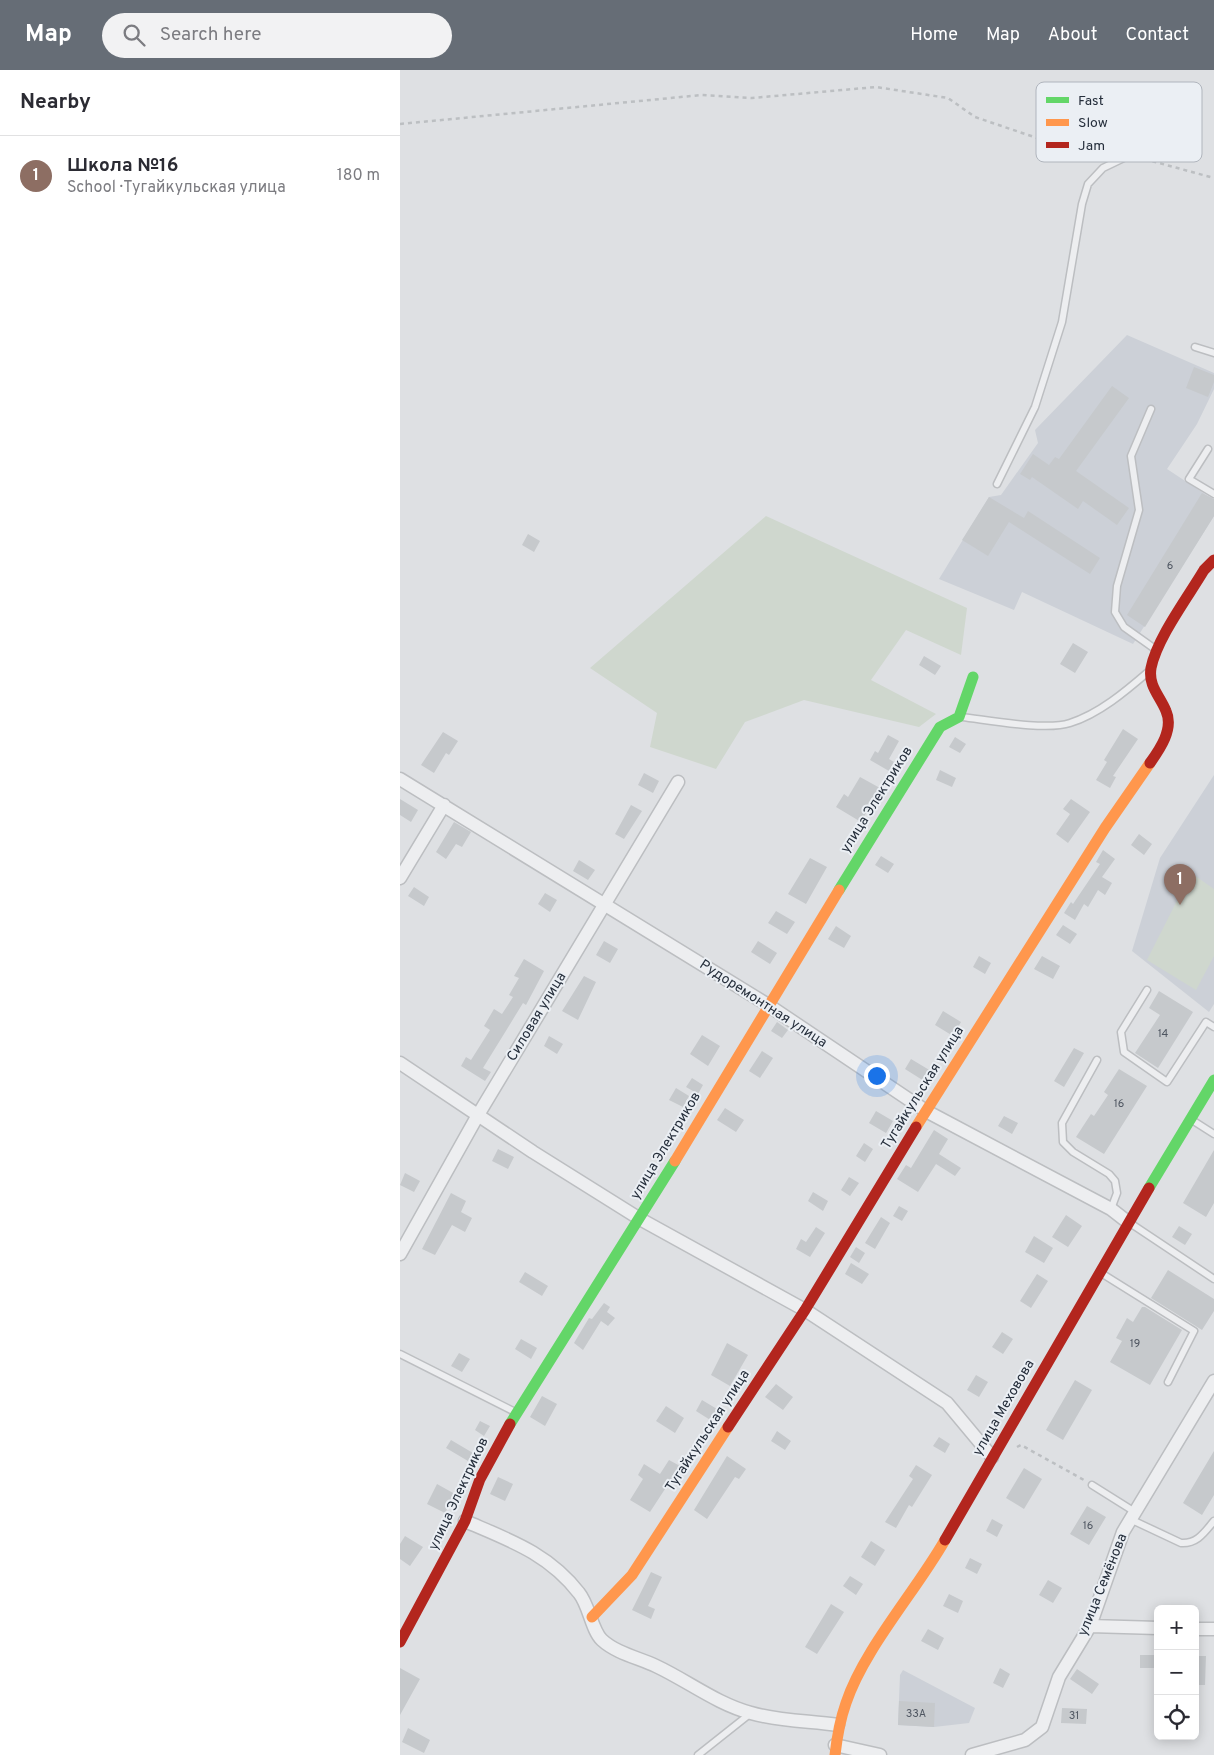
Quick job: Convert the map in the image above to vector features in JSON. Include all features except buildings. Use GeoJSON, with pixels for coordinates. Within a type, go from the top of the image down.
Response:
{"type":"FeatureCollection","features":[{"type":"Feature","properties":{"kind":"street","name":"Тугайкульская улица"},"geometry":{"type":"LineString","coordinates":[[592,1617],[632,1575],[805,1310],[926,1111],[1105,828],[1161,747],[1168,728],[1167,712],[1152,687],[1151,670],[1157,650],[1204,570],[1214,560]]}},
{"type":"Feature","properties":{"kind":"street"},"geometry":{"type":"LineString","coordinates":[[959,717],[973,677]]}},
{"type":"Feature","properties":{"kind":"street","name":"улица Электриков"},"geometry":{"type":"LineString","coordinates":[[400,1642],[465,1521],[480,1479],[516,1413],[640,1219],[768,1006],[940,727],[959,717]]}},
{"type":"Feature","properties":{"kind":"street","name":"Рудоремонтная улица"},"geometry":{"type":"LineString","coordinates":[[400,779],[605,903],[768,1006],[926,1111],[1111,1209],[1129,1223]]}},
{"type":"Feature","properties":{"kind":"street","name":"Силовая улица"},"geometry":{"type":"LineString","coordinates":[[400,1254],[478,1115],[678,782]]}},
{"type":"Feature","properties":{"kind":"street"},"geometry":{"type":"LineString","coordinates":[[400,878],[444,805]]}},
{"type":"Feature","properties":{"kind":"street"},"geometry":{"type":"LineString","coordinates":[[400,1063],[640,1219],[805,1310],[947,1403],[992,1457]]}},
{"type":"Feature","properties":{"kind":"street","name":"улица Меховова"},"geometry":{"type":"LineString","coordinates":[[835,1750],[838,1725],[856,1679],[933,1562],[992,1457],[1214,1080]]}},
{"type":"Feature","properties":{"kind":"street","name":"улица Семёнова"},"geometry":{"type":"LineString","coordinates":[[972,1755],[1025,1740],[1042,1727],[1060,1677],[1090,1626],[1123,1532],[1213,1385]]}},
{"type":"Feature","properties":{"kind":"street"},"geometry":{"type":"LineString","coordinates":[[465,1521],[532,1550],[549,1561],[580,1594],[592,1617],[596,1632],[609,1645],[658,1667],[701,1691],[752,1713],[838,1725]]}},
{"type":"Feature","properties":{"kind":"street"},"geometry":{"type":"LineString","coordinates":[[1090,1626],[1154,1628]]}},
{"type":"Feature","properties":{"kind":"street"},"geometry":{"type":"LineString","coordinates":[[1199,1629],[1214,1629]]}},
{"type":"Feature","properties":{"kind":"street"},"geometry":{"type":"LineString","coordinates":[[835,1750],[879,1755]]}},
{"type":"Feature","properties":{"kind":"lane"},"geometry":{"type":"LineString","coordinates":[[997,484],[1035,407],[1062,322],[1082,204],[1088,184],[1102,168],[1115,162]]}},
{"type":"Feature","properties":{"kind":"lane"},"geometry":{"type":"LineString","coordinates":[[1195,347],[1214,353]]}},
{"type":"Feature","properties":{"kind":"lane"},"geometry":{"type":"LineString","coordinates":[[1151,409],[1131,456],[1140,510],[1117,586],[1115,612],[1124,627],[1157,650]]}},
{"type":"Feature","properties":{"kind":"lane"},"geometry":{"type":"LineString","coordinates":[[1208,449],[1189,479],[1214,494]]}},
{"type":"Feature","properties":{"kind":"lane"},"geometry":{"type":"LineString","coordinates":[[959,717],[1030,725],[1069,724],[1102,708],[1151,670]]}},
{"type":"Feature","properties":{"kind":"lane"},"geometry":{"type":"LineString","coordinates":[[1147,990],[1121,1032],[1124,1052],[1168,1082],[1206,1022],[1214,1027]]}},
{"type":"Feature","properties":{"kind":"lane"},"geometry":{"type":"LineString","coordinates":[[1097,1060],[1062,1123],[1063,1142],[1073,1152],[1109,1174],[1115,1182],[1117,1192],[1111,1209]]}},
{"type":"Feature","properties":{"kind":"lane"},"geometry":{"type":"LineString","coordinates":[[1190,1119],[1214,1134]]}},
{"type":"Feature","properties":{"kind":"lane"},"geometry":{"type":"LineString","coordinates":[[1129,1223],[1214,1279]]}},
{"type":"Feature","properties":{"kind":"lane"},"geometry":{"type":"LineString","coordinates":[[1100,1273],[1194,1331],[1168,1382]]}},
{"type":"Feature","properties":{"kind":"lane"},"geometry":{"type":"LineString","coordinates":[[400,1354],[516,1413]]}},
{"type":"Feature","properties":{"kind":"lane"},"geometry":{"type":"LineString","coordinates":[[1092,1485],[1134,1516],[1181,1543],[1189,1544],[1196,1541],[1214,1521]]}},
{"type":"Feature","properties":{"kind":"lane"},"geometry":{"type":"LineString","coordinates":[[698,1755],[752,1713]]}},
{"type":"Feature","properties":{"kind":"path"},"geometry":{"type":"LineString","coordinates":[[400,124],[702,95],[752,98],[876,87],[948,98],[975,117],[1036,138]]}},
{"type":"Feature","properties":{"kind":"path"},"geometry":{"type":"LineString","coordinates":[[1156,162],[1214,178]]}},
{"type":"Feature","properties":{"kind":"path"},"geometry":{"type":"LineString","coordinates":[[1014,1448],[1021,1445],[1092,1485]]}},
{"type":"Feature","properties":{"kind":"shaded area"},"geometry":{"type":"Polygon","coordinates":[[[1127,335],[1214,373],[1214,389],[1197,424],[1167,469],[1214,500],[1214,516],[1133,644],[1022,592],[1014,610],[939,579],[989,497],[1001,495],[1038,443],[1035,430],[1127,335]]]}},
{"type":"Feature","properties":{"kind":"shaded area"},"geometry":{"type":"Polygon","coordinates":[[[766,516],[967,608],[961,655],[906,630],[871,680],[936,714],[919,727],[804,700],[745,722],[716,769],[650,747],[657,713],[590,668],[766,516]]]}},
{"type":"Feature","properties":{"kind":"shaded area"},"geometry":{"type":"Polygon","coordinates":[[[1214,775],[1214,1004],[1209,1012],[1132,951],[1160,858],[1214,775]]]}},
{"type":"Feature","properties":{"kind":"shaded area"},"geometry":{"type":"Polygon","coordinates":[[[1191,873],[1214,889],[1214,956],[1196,990],[1147,960],[1191,873]]]}},
{"type":"Feature","properties":{"kind":"shaded area"},"geometry":{"type":"Polygon","coordinates":[[[903,1670],[975,1708],[969,1723],[934,1727],[898,1725],[900,1675],[903,1670]]]}},
{"type":"Feature","properties":{"kind":"traffic: fast"},"geometry":{"type":"LineString","coordinates":[[839,890],[940,727],[959,717],[973,677]]}},
{"type":"Feature","properties":{"kind":"traffic: fast"},"geometry":{"type":"LineString","coordinates":[[1149,1188],[1214,1080]]}},
{"type":"Feature","properties":{"kind":"traffic: fast"},"geometry":{"type":"LineString","coordinates":[[510,1424],[675,1161]]}},
{"type":"Feature","properties":{"kind":"traffic: slow"},"geometry":{"type":"LineString","coordinates":[[916,1127],[1105,828],[1150,763]]}},
{"type":"Feature","properties":{"kind":"traffic: slow"},"geometry":{"type":"LineString","coordinates":[[675,1161],[839,890]]}},
{"type":"Feature","properties":{"kind":"traffic: slow"},"geometry":{"type":"LineString","coordinates":[[592,1617],[632,1575],[728,1427]]}},
{"type":"Feature","properties":{"kind":"traffic: slow"},"geometry":{"type":"LineString","coordinates":[[835,1755],[842,1716],[854,1683],[878,1641],[945,1540]]}},
{"type":"Feature","properties":{"kind":"traffic: jam"},"geometry":{"type":"LineString","coordinates":[[1150,763],[1165,739],[1168,725],[1166,711],[1151,680],[1154,656],[1174,618],[1204,570],[1214,560]]}},
{"type":"Feature","properties":{"kind":"traffic: jam"},"geometry":{"type":"LineString","coordinates":[[728,1427],[805,1310],[916,1127]]}},
{"type":"Feature","properties":{"kind":"traffic: jam"},"geometry":{"type":"LineString","coordinates":[[945,1540],[1149,1188]]}},
{"type":"Feature","properties":{"kind":"traffic: jam"},"geometry":{"type":"LineString","coordinates":[[400,1642],[465,1521],[480,1479],[510,1424]]}},
{"type":"Feature","properties":{"kind":"place","name":"Школа №16"},"geometry":{"type":"Point","coordinates":[1180,905]}}]}
